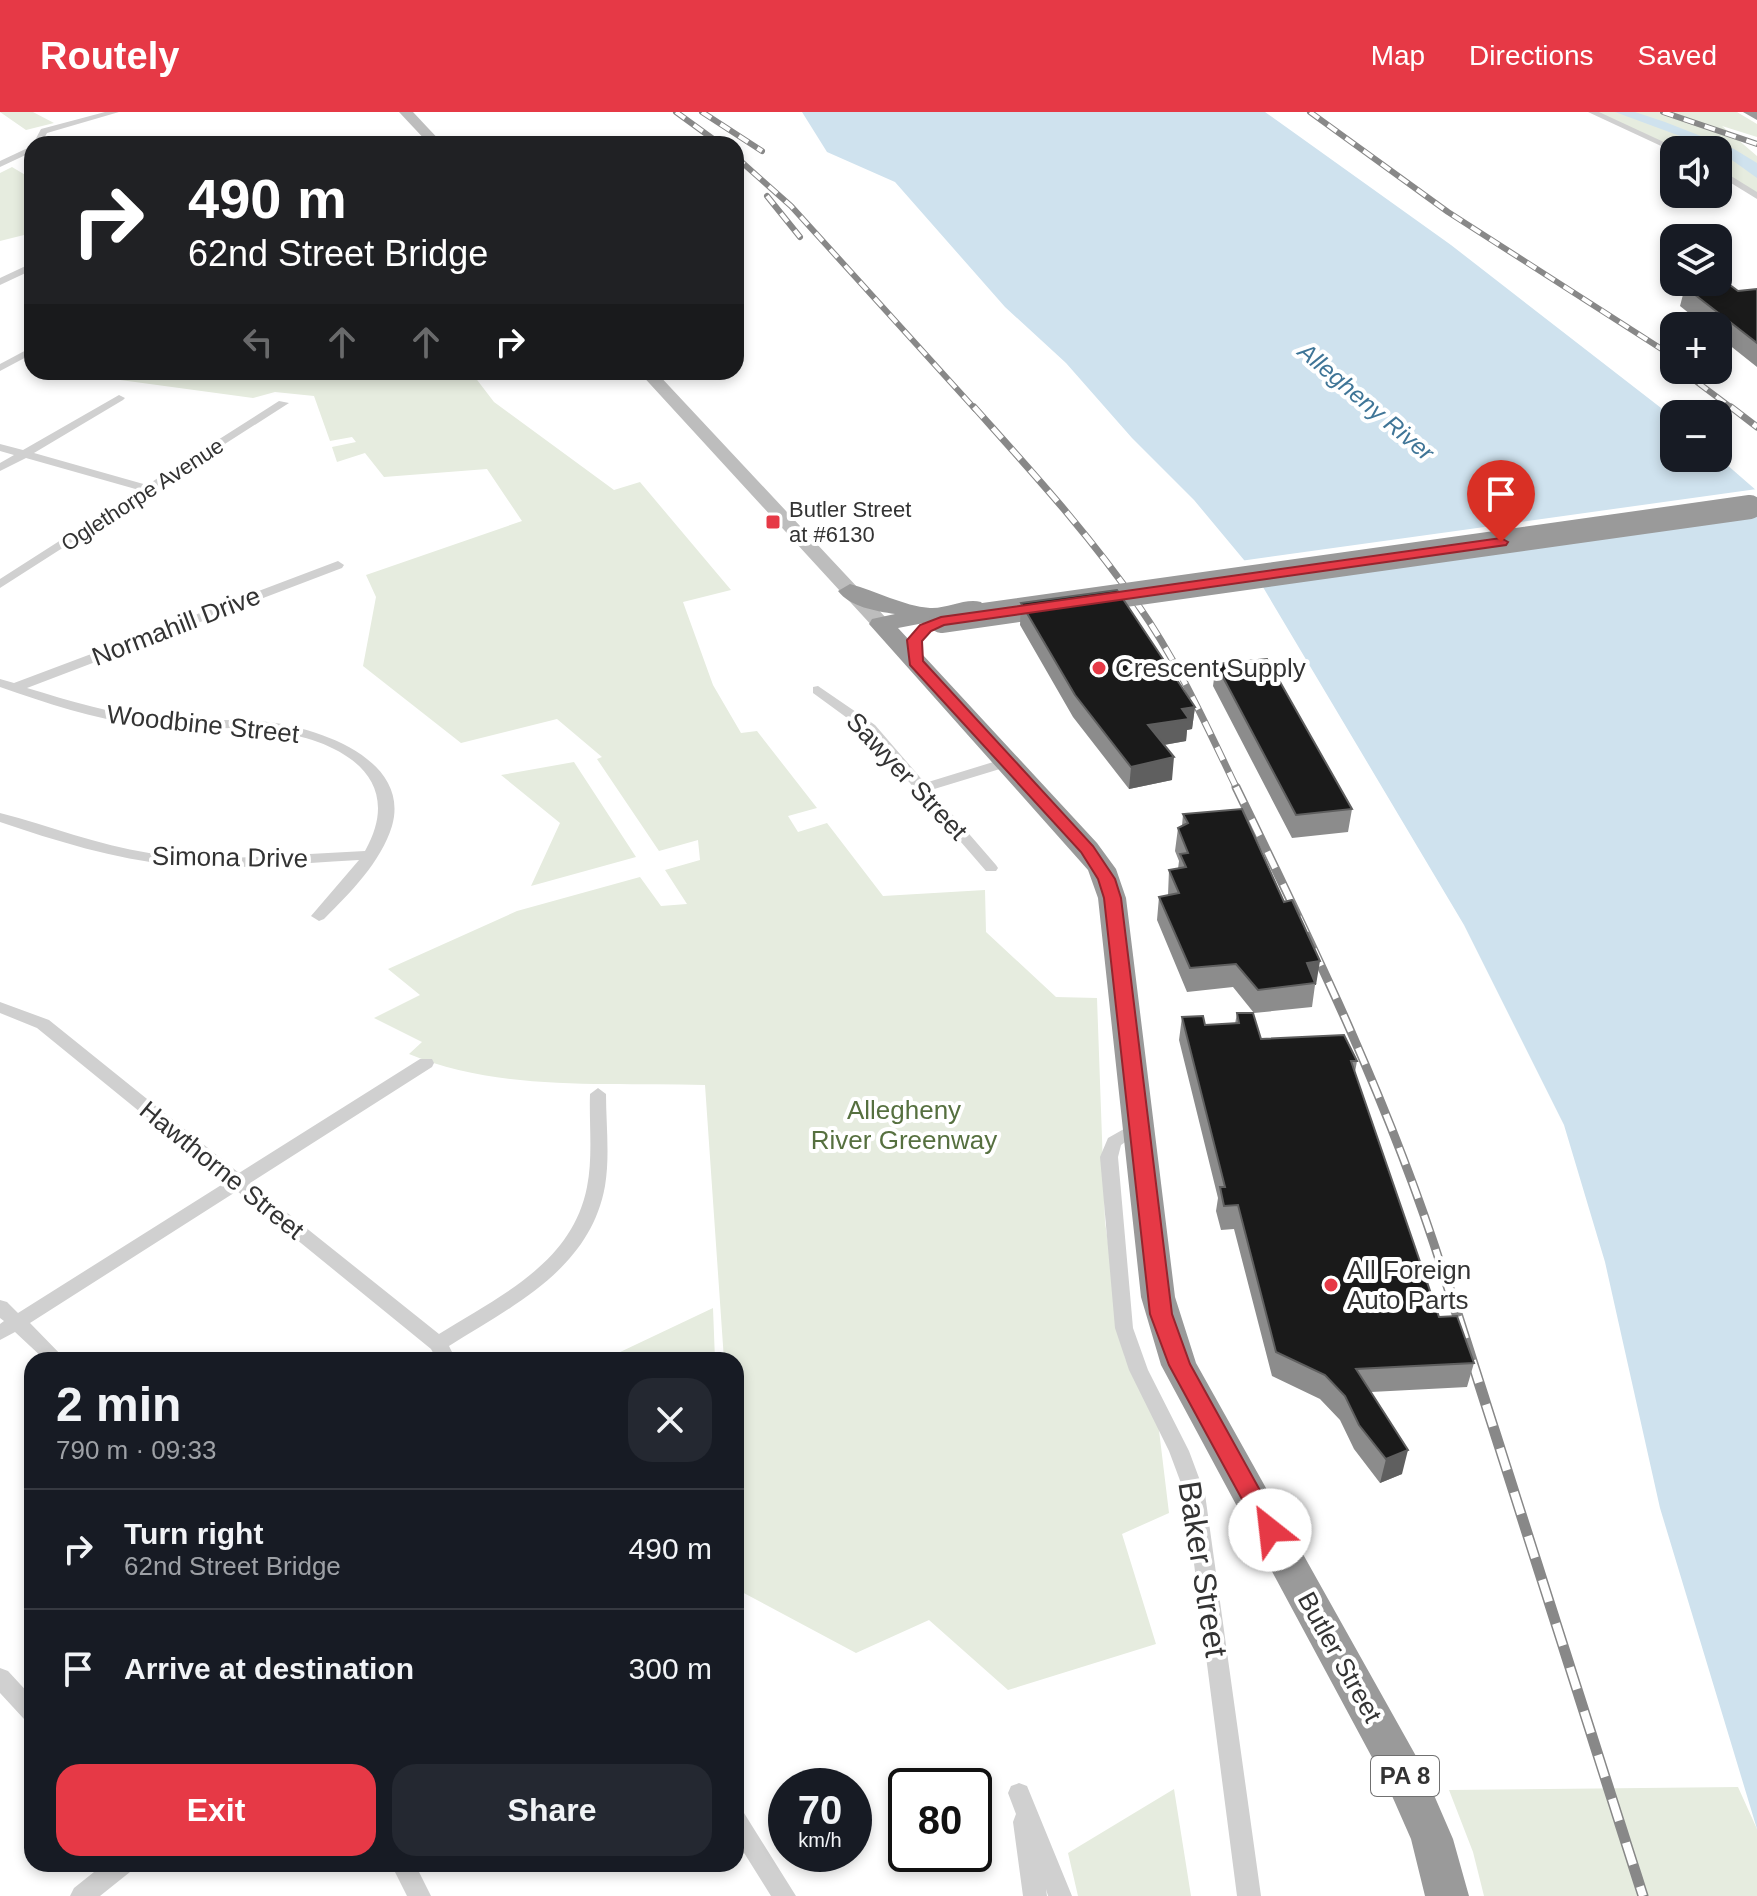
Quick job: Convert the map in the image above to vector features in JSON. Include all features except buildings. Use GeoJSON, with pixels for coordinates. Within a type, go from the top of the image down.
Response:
{"type":"FeatureCollection","features":[{"type":"Feature","properties":{"kind":"highway"},"geometry":{"type":"LineString","coordinates":[[1751,112],[1757,115]]}},
{"type":"Feature","properties":{"kind":"highway"},"geometry":{"type":"LineString","coordinates":[[881,624],[1754,502]]}},
{"type":"Feature","properties":{"kind":"highway"},"geometry":{"type":"LineString","coordinates":[[850,591],[877,604],[923,619]]}},
{"type":"Feature","properties":{"kind":"highway"},"geometry":{"type":"LineString","coordinates":[[915,662],[913,646],[923,619]]}},
{"type":"Feature","properties":{"kind":"highway","name":"Butler Street"},"geometry":{"type":"LineString","coordinates":[[881,624],[1095,859],[1110,888],[1158,1297],[1172,1348],[1406,1779],[1432,1839],[1447,1896]]}},
{"type":"Feature","properties":{"kind":"main road"},"geometry":{"type":"LineString","coordinates":[[406,112],[428,136]]}},
{"type":"Feature","properties":{"kind":"main road","name":"Butler Street"},"geometry":{"type":"LineString","coordinates":[[654,380],[881,624]]}},
{"type":"Feature","properties":{"kind":"street"},"geometry":{"type":"LineString","coordinates":[[41,136],[44,131],[115,112]]}},
{"type":"Feature","properties":{"kind":"street"},"geometry":{"type":"LineString","coordinates":[[1592,112],[1660,142]]}},
{"type":"Feature","properties":{"kind":"street"},"geometry":{"type":"LineString","coordinates":[[0,164],[24,153]]}},
{"type":"Feature","properties":{"kind":"street"},"geometry":{"type":"LineString","coordinates":[[1732,180],[1757,196]]}},
{"type":"Feature","properties":{"kind":"street"},"geometry":{"type":"LineString","coordinates":[[0,282],[24,270]]}},
{"type":"Feature","properties":{"kind":"street"},"geometry":{"type":"LineString","coordinates":[[0,368],[24,354]]}},
{"type":"Feature","properties":{"kind":"street"},"geometry":{"type":"LineString","coordinates":[[0,468],[119,398]]}},
{"type":"Feature","properties":{"kind":"street","name":"Oglethorpe Avenue"},"geometry":{"type":"LineString","coordinates":[[0,584],[283,403]]}},
{"type":"Feature","properties":{"kind":"street"},"geometry":{"type":"LineString","coordinates":[[0,447],[149,489]]}},
{"type":"Feature","properties":{"kind":"street","name":"Normahill Drive"},"geometry":{"type":"LineString","coordinates":[[7,685],[338,565]]}},
{"type":"Feature","properties":{"kind":"street","name":"Woodbine Street"},"geometry":{"type":"LineString","coordinates":[[7,685],[108,716],[160,723],[278,727],[345,748],[368,767],[382,788],[388,809],[385,824],[354,880],[319,916]]}},
{"type":"Feature","properties":{"kind":"street","name":"Sawyer Street"},"geometry":{"type":"LineString","coordinates":[[818,690],[862,720],[991,868]]}},
{"type":"Feature","properties":{"kind":"street"},"geometry":{"type":"LineString","coordinates":[[922,788],[1008,762]]}},
{"type":"Feature","properties":{"kind":"street"},"geometry":{"type":"LineString","coordinates":[[0,832],[7,820]]}},
{"type":"Feature","properties":{"kind":"street","name":"Simona Drive"},"geometry":{"type":"LineString","coordinates":[[7,820],[90,846],[150,858],[255,862],[369,855]]}},
{"type":"Feature","properties":{"kind":"street","name":"Hawthorne Street"},"geometry":{"type":"LineString","coordinates":[[0,1007],[43,1024],[442,1352]]}},
{"type":"Feature","properties":{"kind":"street"},"geometry":{"type":"LineString","coordinates":[[0,1333],[426,1063]]}},
{"type":"Feature","properties":{"kind":"street"},"geometry":{"type":"LineString","coordinates":[[442,1352],[534,1286],[564,1256],[585,1223],[596,1186],[598,1094]]}},
{"type":"Feature","properties":{"kind":"street","name":"Baker Street"},"geometry":{"type":"LineString","coordinates":[[1138,1127],[1114,1142],[1109,1157],[1124,1328],[1133,1358],[1177,1442],[1195,1494],[1249,1896]]}},
{"type":"Feature","properties":{"kind":"street"},"geometry":{"type":"LineString","coordinates":[[0,1307],[48,1352]]}},
{"type":"Feature","properties":{"kind":"street"},"geometry":{"type":"LineString","coordinates":[[0,1678],[24,1704]]}},
{"type":"Feature","properties":{"kind":"street"},"geometry":{"type":"LineString","coordinates":[[1035,1896],[1019,1793],[1060,1896]]}},
{"type":"Feature","properties":{"kind":"street"},"geometry":{"type":"LineString","coordinates":[[744,1833],[784,1896]]}},
{"type":"Feature","properties":{"kind":"street"},"geometry":{"type":"LineString","coordinates":[[82,1896],[112,1872]]}},
{"type":"Feature","properties":{"kind":"street"},"geometry":{"type":"LineString","coordinates":[[407,1872],[419,1896]]}},
{"type":"Feature","properties":{"kind":"green space"},"geometry":{"type":"Polygon","coordinates":[[[0,112],[33,112],[54,123],[26,130],[0,112]]]}},
{"type":"Feature","properties":{"kind":"green space"},"geometry":{"type":"Polygon","coordinates":[[[1592,112],[1737,112],[1757,124],[1757,137],[1722,126],[1757,156],[1757,196],[1732,180],[1732,136],[1660,136],[1660,142],[1592,112]]]}},
{"type":"Feature","properties":{"kind":"green space"},"geometry":{"type":"Polygon","coordinates":[[[12,167],[24,174],[24,235],[0,241],[0,173],[12,167]]]}},
{"type":"Feature","properties":{"kind":"green space","name":"Allegheny River Greenway"},"geometry":{"type":"Polygon","coordinates":[[[120,380],[477,380],[494,402],[614,490],[640,482],[731,590],[683,602],[713,685],[741,733],[757,731],[817,808],[788,816],[798,832],[827,823],[883,896],[985,890],[986,932],[1056,997],[1097,998],[1105,1222],[1125,1358],[1158,1422],[1169,1513],[1122,1534],[1156,1644],[1008,1690],[929,1620],[856,1653],[744,1593],[744,1352],[723,1352],[705,1085],[555,1083],[480,1074],[409,1054],[422,1042],[374,1018],[420,995],[388,969],[517,911],[640,877],[661,906],[687,904],[665,870],[700,860],[698,840],[659,851],[597,759],[602,757],[557,719],[461,743],[363,666],[376,597],[366,575],[522,521],[487,469],[384,477],[365,453],[337,462],[332,447],[356,442],[352,437],[330,441],[314,396],[275,392],[253,398],[120,380]]]}},
{"type":"Feature","properties":{"kind":"green space"},"geometry":{"type":"Polygon","coordinates":[[[574,762],[636,857],[531,886],[560,823],[501,775],[574,762]]]}},
{"type":"Feature","properties":{"kind":"green space"},"geometry":{"type":"Polygon","coordinates":[[[713,1308],[715,1352],[620,1352],[713,1308]]]}},
{"type":"Feature","properties":{"kind":"green space"},"geometry":{"type":"Polygon","coordinates":[[[1738,1787],[1757,1829],[1757,1896],[1484,1896],[1473,1852],[1449,1790],[1738,1787]]]}},
{"type":"Feature","properties":{"kind":"green space"},"geometry":{"type":"Polygon","coordinates":[[[1174,1789],[1191,1896],[1078,1896],[1068,1853],[1174,1789]]]}},
{"type":"Feature","properties":{"kind":"water","name":"Allegheny River"},"geometry":{"type":"Polygon","coordinates":[[[802,112],[1265,112],[1451,245],[1660,407],[1660,472],[1732,472],[1732,469],[1757,491],[1757,1829],[1660,1508],[1605,1262],[1564,1125],[1464,925],[1254,572],[1194,500],[1132,438],[1066,363],[1005,307],[895,182],[827,152],[802,112]]]}},
{"type":"Feature","properties":{"kind":"water"},"geometry":{"type":"Polygon","coordinates":[[[1615,112],[1635,112],[1701,136],[1680,136],[1615,112]]]}},
{"type":"Feature","properties":{"kind":"water"},"geometry":{"type":"Polygon","coordinates":[[[1732,148],[1757,163],[1757,178],[1732,160],[1732,148]]]}},
{"type":"Feature","properties":{"kind":"pier"},"geometry":{"type":"Polygon","coordinates":[[[1757,489],[1757,512],[1250,574],[1240,561],[1757,489]]]}},
{"type":"Feature","properties":{"kind":"railway"},"geometry":{"type":"LineString","coordinates":[[676,112],[709,136]]}},
{"type":"Feature","properties":{"kind":"railway"},"geometry":{"type":"LineString","coordinates":[[702,112],[739,136]]}},
{"type":"Feature","properties":{"kind":"railway"},"geometry":{"type":"LineString","coordinates":[[1310,112],[1448,212],[1660,348]]}},
{"type":"Feature","properties":{"kind":"railway"},"geometry":{"type":"LineString","coordinates":[[1663,112],[1757,144]]}},
{"type":"Feature","properties":{"kind":"railway"},"geometry":{"type":"LineString","coordinates":[[744,139],[762,151]]}},
{"type":"Feature","properties":{"kind":"railway"},"geometry":{"type":"LineString","coordinates":[[744,164],[791,206],[975,409]]}},
{"type":"Feature","properties":{"kind":"railway"},"geometry":{"type":"LineString","coordinates":[[767,196],[800,237]]}},
{"type":"Feature","properties":{"kind":"railway"},"geometry":{"type":"LineString","coordinates":[[1700,384],[1733,409]]}},
{"type":"Feature","properties":{"kind":"railway"},"geometry":{"type":"LineString","coordinates":[[974,407],[1080,528],[1138,605],[1179,672],[1237,789]]}},
{"type":"Feature","properties":{"kind":"railway"},"geometry":{"type":"LineString","coordinates":[[1732,408],[1757,427]]}},
{"type":"Feature","properties":{"kind":"railway"},"geometry":{"type":"LineString","coordinates":[[1236,787],[1349,1027],[1400,1150],[1444,1275]]}},
{"type":"Feature","properties":{"kind":"railway"},"geometry":{"type":"LineString","coordinates":[[1444,1273],[1643,1896]]}},
{"type":"Feature","properties":{"kind":"place","name":"Butler Street at #6130"},"geometry":{"type":"Point","coordinates":[773,522]}},
{"type":"Feature","properties":{"kind":"place","name":"Crescent Supply"},"geometry":{"type":"Point","coordinates":[1099,668]}},
{"type":"Feature","properties":{"kind":"place","name":"All Foreign Auto Parts"},"geometry":{"type":"Point","coordinates":[1331,1285]}},
{"type":"Feature","properties":{"kind":"route"},"geometry":{"type":"LineString","coordinates":[[1270,1530],[1179,1365],[1161,1314],[1112,898],[1107,879],[1087,849],[915,662],[914,640],[925,628],[941,621],[1501,542]]}}]}
